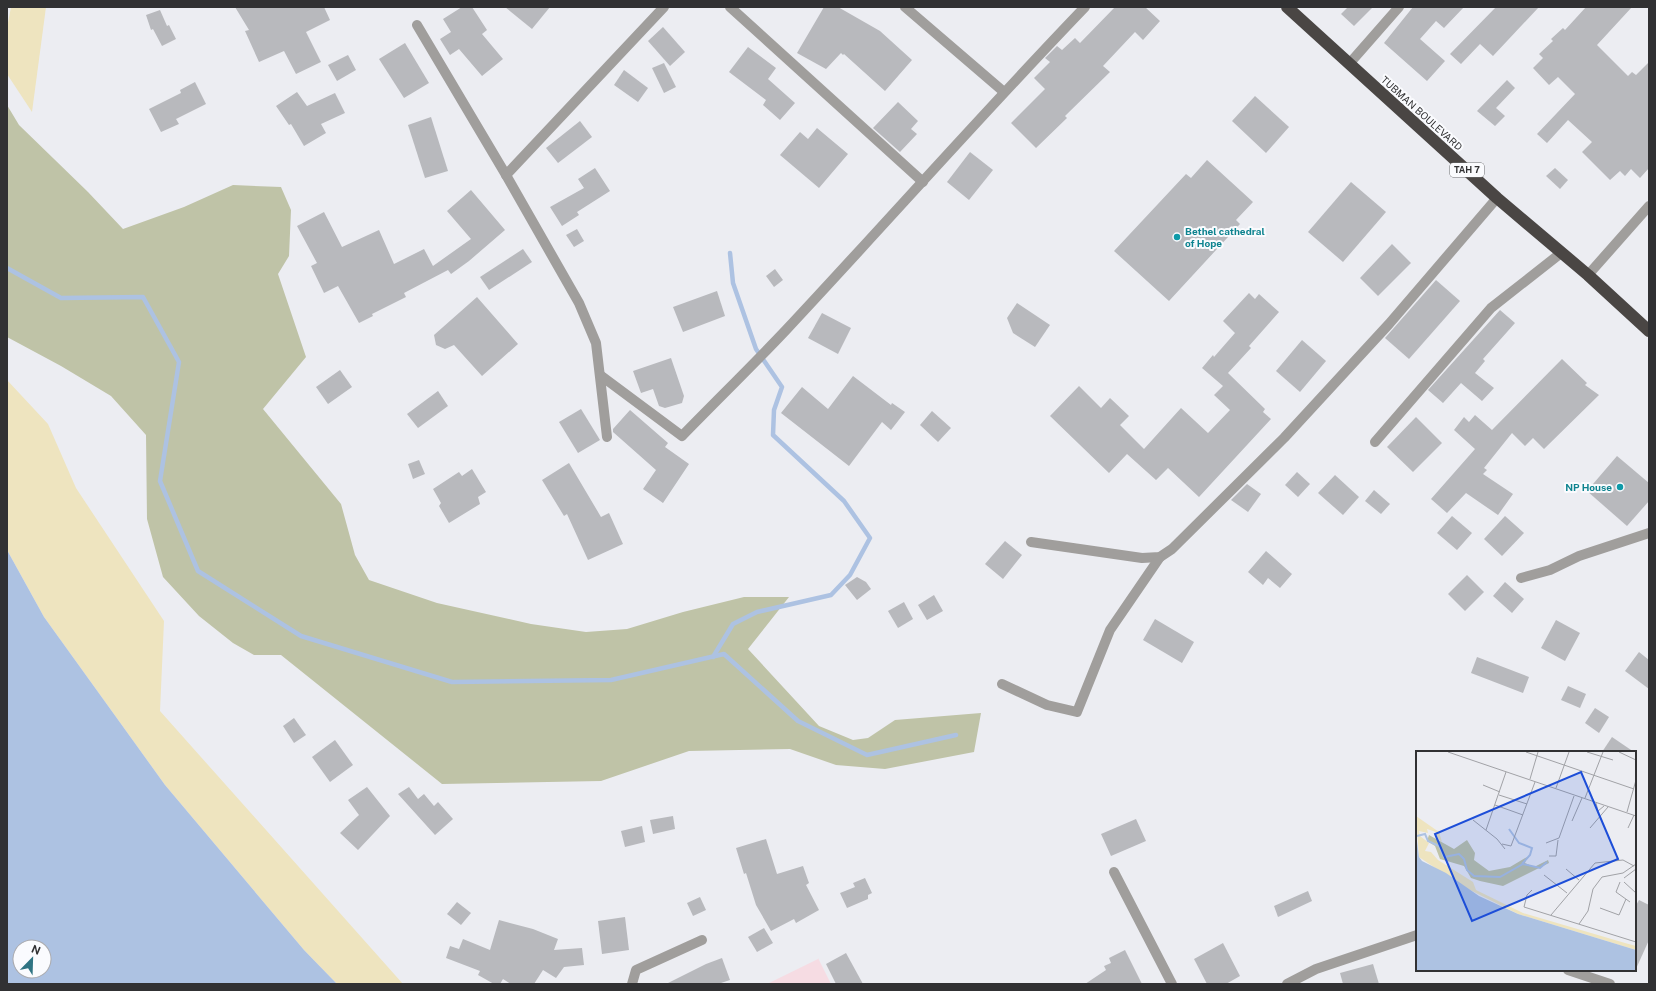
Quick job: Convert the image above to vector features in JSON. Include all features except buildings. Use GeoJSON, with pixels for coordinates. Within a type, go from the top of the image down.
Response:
{"type":"FeatureCollection","features":[{"type":"Feature","properties":{"kind":"highway","name":"TUBMAN BOULEVARD"},"geometry":{"type":"LineString","coordinates":[[1287,7],[1497,198],[1588,275],[1649,331]]}},
{"type":"Feature","properties":{"kind":"street"},"geometry":{"type":"LineString","coordinates":[[506,175],[664,7]]}},
{"type":"Feature","properties":{"kind":"street"},"geometry":{"type":"LineString","coordinates":[[730,7],[923,182]]}},
{"type":"Feature","properties":{"kind":"street"},"geometry":{"type":"LineString","coordinates":[[905,7],[1004,92]]}},
{"type":"Feature","properties":{"kind":"street"},"geometry":{"type":"LineString","coordinates":[[600,374],[682,436],[784,331],[923,182],[1004,92],[1085,7]]}},
{"type":"Feature","properties":{"kind":"street"},"geometry":{"type":"LineString","coordinates":[[1349,64],[1399,7]]}},
{"type":"Feature","properties":{"kind":"street"},"geometry":{"type":"LineString","coordinates":[[417,26],[506,175],[579,303],[596,344],[607,438]]}},
{"type":"Feature","properties":{"kind":"street"},"geometry":{"type":"LineString","coordinates":[[1031,542],[1142,558],[1160,556],[1172,549],[1284,438],[1389,324],[1497,198]]}},
{"type":"Feature","properties":{"kind":"street"},"geometry":{"type":"LineString","coordinates":[[1588,275],[1649,206]]}},
{"type":"Feature","properties":{"kind":"street"},"geometry":{"type":"LineString","coordinates":[[1374,442],[1491,308],[1561,252]]}},
{"type":"Feature","properties":{"kind":"street"},"geometry":{"type":"LineString","coordinates":[[1521,578],[1550,570],[1578,556],[1649,533]]}},
{"type":"Feature","properties":{"kind":"street"},"geometry":{"type":"LineString","coordinates":[[1002,684],[1046,705],[1077,712],[1110,630],[1160,556]]}},
{"type":"Feature","properties":{"kind":"street"},"geometry":{"type":"LineString","coordinates":[[1114,872],[1172,984]]}},
{"type":"Feature","properties":{"kind":"street"},"geometry":{"type":"LineString","coordinates":[[1287,984],[1316,969],[1416,935]]}},
{"type":"Feature","properties":{"kind":"street"},"geometry":{"type":"LineString","coordinates":[[632,984],[636,970],[702,940]]}},
{"type":"Feature","properties":{"kind":"street"},"geometry":{"type":"LineString","coordinates":[[1571,971],[1610,984]]}},
{"type":"Feature","properties":{"kind":"shaded area"},"geometry":{"type":"Polygon","coordinates":[[[818,959],[831,984],[767,984],[818,959]]]}},
{"type":"Feature","properties":{"kind":"green space"},"geometry":{"type":"Polygon","coordinates":[[[7,105],[19,125],[88,192],[123,229],[184,207],[233,185],[281,187],[291,210],[289,256],[278,274],[306,357],[263,409],[341,504],[355,555],[369,580],[437,603],[531,624],[586,632],[627,629],[683,612],[744,597],[789,597],[748,649],[819,726],[853,740],[868,738],[895,720],[981,713],[974,752],[885,769],[836,765],[790,749],[689,751],[601,781],[442,784],[281,655],[254,655],[233,643],[199,616],[163,577],[147,519],[146,435],[111,396],[61,366],[7,337],[7,105]]]}},
{"type":"Feature","properties":{"kind":"sand"},"geometry":{"type":"Polygon","coordinates":[[[11,7],[46,7],[32,112],[7,74],[7,28],[11,7]]]}},
{"type":"Feature","properties":{"kind":"sand"},"geometry":{"type":"Polygon","coordinates":[[[7,380],[48,424],[76,488],[164,621],[160,711],[403,984],[337,984],[304,950],[165,785],[44,617],[7,550],[7,380]]]}},
{"type":"Feature","properties":{"kind":"water"},"geometry":{"type":"Polygon","coordinates":[[[7,550],[44,617],[165,785],[304,950],[337,984],[7,984],[7,550]]]}},
{"type":"Feature","properties":{"kind":"waterway"},"geometry":{"type":"LineString","coordinates":[[713,657],[733,624],[757,612],[831,595],[850,575],[870,538],[844,501],[773,435],[774,410],[782,387],[756,349],[733,283],[730,253]]}},
{"type":"Feature","properties":{"kind":"waterway"},"geometry":{"type":"LineString","coordinates":[[7,268],[61,298],[143,297],[179,362],[160,481],[198,571],[301,636],[452,682],[611,680],[724,654],[798,721],[867,755],[956,735]]}},
{"type":"Feature","properties":{"kind":"place","name":"Bethel cathedral of Hope"},"geometry":{"type":"Point","coordinates":[1177,237]}},
{"type":"Feature","properties":{"kind":"place","name":"NP House"},"geometry":{"type":"Point","coordinates":[1620,487]}}]}
